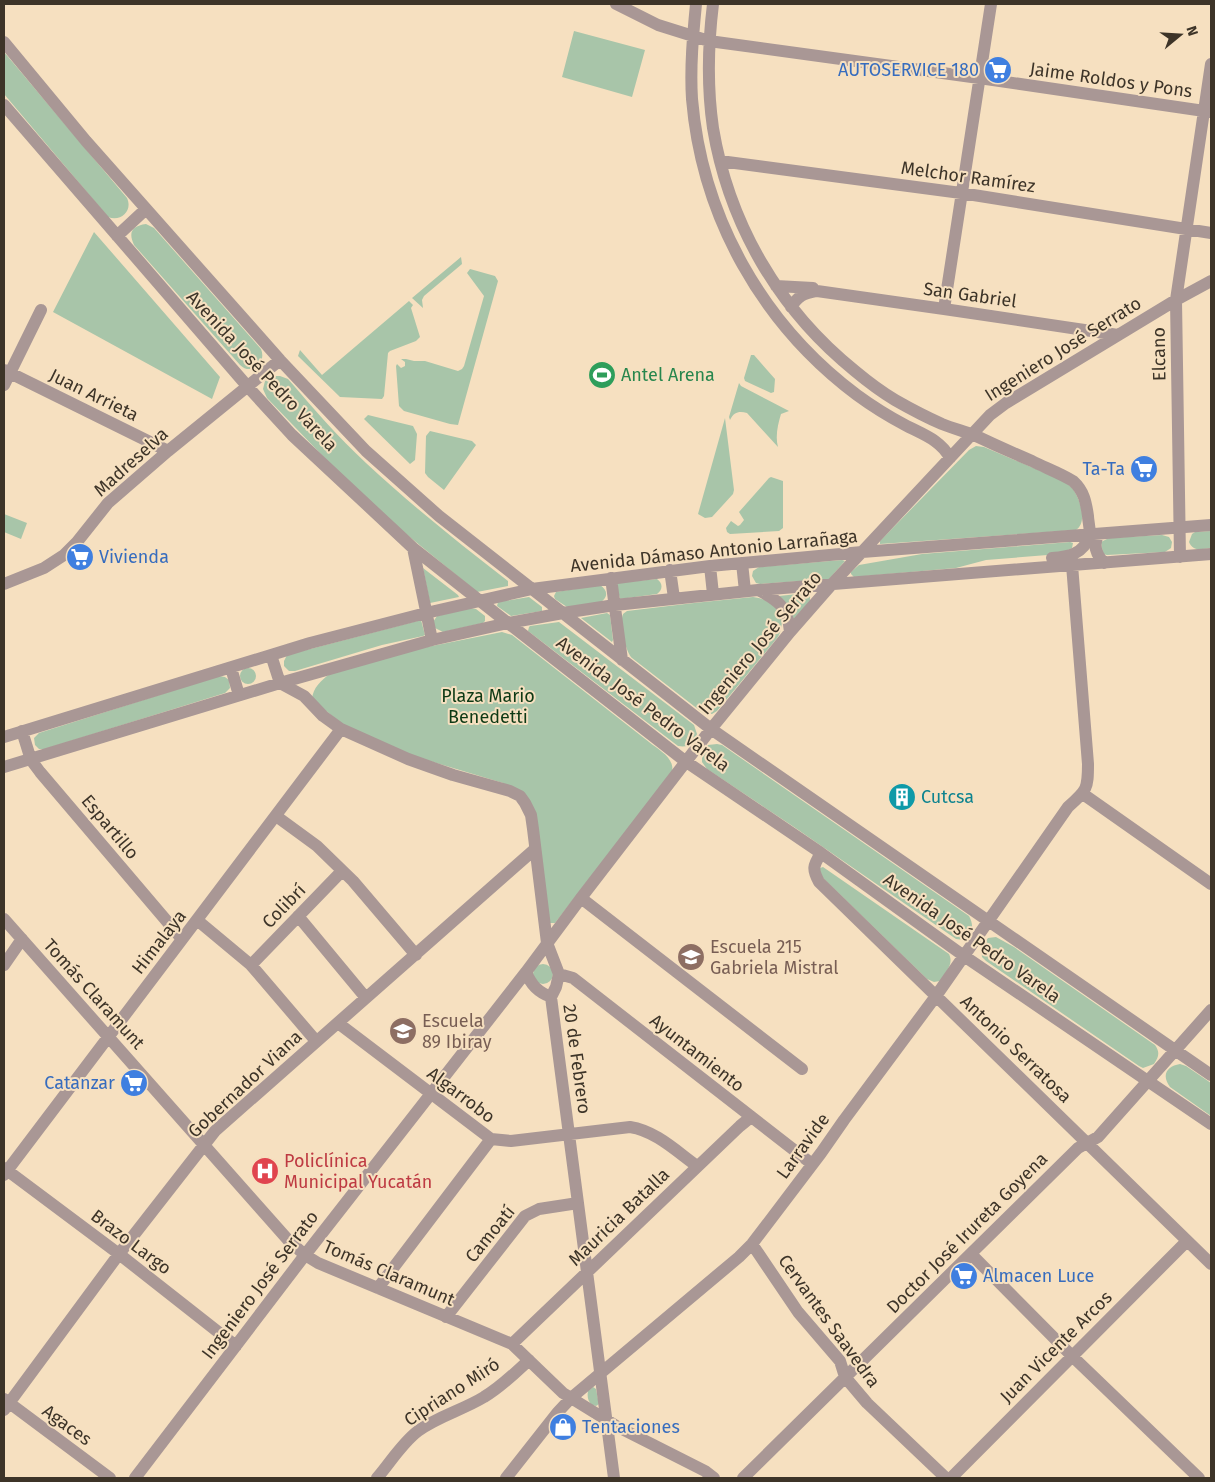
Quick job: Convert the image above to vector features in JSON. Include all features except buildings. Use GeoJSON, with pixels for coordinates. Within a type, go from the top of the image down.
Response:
{"type":"FeatureCollection","features":[{"type":"Feature","properties":{"kind":"street","name":"Jaime Roldos y Pons"},"geometry":{"type":"LineString","coordinates":[[616,4],[658,24],[709,42],[979,78],[1208,112]]}},
{"type":"Feature","properties":{"kind":"street"},"geometry":{"type":"LineString","coordinates":[[696,4],[691,62],[692,97],[696,129],[705,173],[722,225],[741,264],[757,290],[787,331],[823,368],[879,410],[929,437],[941,446],[950,458]]}},
{"type":"Feature","properties":{"kind":"street"},"geometry":{"type":"LineString","coordinates":[[713,4],[709,42],[711,106],[720,161],[729,194],[738,217],[756,253],[776,286],[802,320],[841,360],[886,394],[942,424],[972,434],[1074,481],[1084,495],[1094,534],[1096,552],[1104,563]]}},
{"type":"Feature","properties":{"kind":"street"},"geometry":{"type":"LineString","coordinates":[[944,309],[990,4]]}},
{"type":"Feature","properties":{"kind":"street","name":"Avenida José Pedro Varela"},"geometry":{"type":"LineString","coordinates":[[4,42],[86,141],[280,360],[366,451],[408,490],[532,590],[711,729],[1211,1075]]}},
{"type":"Feature","properties":{"kind":"street","name":"Elcano"},"geometry":{"type":"LineString","coordinates":[[1180,557],[1176,300],[1186,228],[1208,112],[1211,64]]}},
{"type":"Feature","properties":{"kind":"street","name":"Avenida José Pedro Varela"},"geometry":{"type":"LineString","coordinates":[[4,105],[248,387],[292,435],[413,548],[685,761],[821,853],[964,956],[1149,1080],[1211,1124]]}},
{"type":"Feature","properties":{"kind":"street","name":"Melchor Ramírez"},"geometry":{"type":"LineString","coordinates":[[720,161],[962,193],[1211,233]]}},
{"type":"Feature","properties":{"kind":"street"},"geometry":{"type":"LineString","coordinates":[[117,236],[146,209]]}},
{"type":"Feature","properties":{"kind":"street"},"geometry":{"type":"LineString","coordinates":[[722,225],[738,217]]}},
{"type":"Feature","properties":{"kind":"street","name":"Ingeniero José Serrato"},"geometry":{"type":"LineString","coordinates":[[135,1478],[305,1255],[526,972],[685,761],[790,632],[832,584],[990,415],[1006,403],[1118,335],[1211,281]]}},
{"type":"Feature","properties":{"kind":"street","name":"San Gabriel"},"geometry":{"type":"LineString","coordinates":[[776,286],[814,288],[817,291],[1118,335]]}},
{"type":"Feature","properties":{"kind":"street"},"geometry":{"type":"LineString","coordinates":[[791,306],[796,298],[803,294],[817,291]]}},
{"type":"Feature","properties":{"kind":"street"},"geometry":{"type":"LineString","coordinates":[[6,376],[41,310]]}},
{"type":"Feature","properties":{"kind":"street"},"geometry":{"type":"LineString","coordinates":[[787,331],[802,320]]}},
{"type":"Feature","properties":{"kind":"street","name":"Madreselva"},"geometry":{"type":"LineString","coordinates":[[4,584],[44,568],[64,555],[108,504],[168,451],[280,360]]}},
{"type":"Feature","properties":{"kind":"street","name":"Juan Arrieta"},"geometry":{"type":"LineString","coordinates":[[6,376],[168,451]]}},
{"type":"Feature","properties":{"kind":"street","name":"Avenida Dámaso Antonio Larrañaga"},"geometry":{"type":"LineString","coordinates":[[4,737],[310,643],[479,600],[532,590],[710,566],[862,552],[1211,525]]}},
{"type":"Feature","properties":{"kind":"street"},"geometry":{"type":"LineString","coordinates":[[984,572],[996,563],[1073,556],[1094,534]]}},
{"type":"Feature","properties":{"kind":"street"},"geometry":{"type":"LineString","coordinates":[[413,548],[432,640]]}},
{"type":"Feature","properties":{"kind":"street"},"geometry":{"type":"LineString","coordinates":[[4,768],[239,695],[432,640],[563,613],[615,605],[751,590],[1211,554]]}},
{"type":"Feature","properties":{"kind":"street"},"geometry":{"type":"LineString","coordinates":[[742,563],[751,590]]}},
{"type":"Feature","properties":{"kind":"street"},"geometry":{"type":"LineString","coordinates":[[1072,565],[1088,764],[1088,783],[1083,794],[1211,884]]}},
{"type":"Feature","properties":{"kind":"street"},"geometry":{"type":"LineString","coordinates":[[710,566],[714,594]]}},
{"type":"Feature","properties":{"kind":"street"},"geometry":{"type":"LineString","coordinates":[[670,570],[674,598]]}},
{"type":"Feature","properties":{"kind":"street"},"geometry":{"type":"LineString","coordinates":[[611,578],[622,660]]}},
{"type":"Feature","properties":{"kind":"street"},"geometry":{"type":"LineString","coordinates":[[751,590],[775,599],[783,608],[790,632]]}},
{"type":"Feature","properties":{"kind":"street"},"geometry":{"type":"LineString","coordinates":[[271,655],[280,683],[304,696],[323,716],[341,729],[408,760],[453,775],[510,790],[520,796],[525,802],[530,815],[547,943],[559,974]]}},
{"type":"Feature","properties":{"kind":"street"},"geometry":{"type":"LineString","coordinates":[[231,668],[239,695]]}},
{"type":"Feature","properties":{"kind":"street","name":"Himalaya"},"geometry":{"type":"LineString","coordinates":[[5,1171],[341,729]]}},
{"type":"Feature","properties":{"kind":"street","name":"Espartillo"},"geometry":{"type":"LineString","coordinates":[[22,731],[31,760],[46,780],[182,939]]}},
{"type":"Feature","properties":{"kind":"street","name":"Larravide"},"geometry":{"type":"LineString","coordinates":[[506,1478],[571,1398],[752,1244],[936,996],[1068,807],[1083,794]]}},
{"type":"Feature","properties":{"kind":"street"},"geometry":{"type":"LineString","coordinates":[[276,816],[317,846],[353,881],[416,954]]}},
{"type":"Feature","properties":{"kind":"street","name":"Gobernador Viana"},"geometry":{"type":"LineString","coordinates":[[5,1404],[215,1132],[535,849]]}},
{"type":"Feature","properties":{"kind":"street","name":"Antonio Serratosa"},"geometry":{"type":"LineString","coordinates":[[821,853],[814,871],[819,882],[1211,1264]]}},
{"type":"Feature","properties":{"kind":"street","name":"Colibrí"},"geometry":{"type":"LineString","coordinates":[[252,965],[342,871]]}},
{"type":"Feature","properties":{"kind":"street"},"geometry":{"type":"LineString","coordinates":[[581,898],[802,1069]]}},
{"type":"Feature","properties":{"kind":"street"},"geometry":{"type":"LineString","coordinates":[[298,916],[366,998]]}},
{"type":"Feature","properties":{"kind":"street","name":"Tomás Claramunt"},"geometry":{"type":"LineString","coordinates":[[4,918],[289,1241],[305,1255],[318,1263],[512,1344],[563,1393],[606,1420],[705,1471],[714,1478]]}},
{"type":"Feature","properties":{"kind":"street"},"geometry":{"type":"LineString","coordinates":[[197,920],[252,965],[316,1041]]}},
{"type":"Feature","properties":{"kind":"street"},"geometry":{"type":"LineString","coordinates":[[4,965],[22,940]]}},
{"type":"Feature","properties":{"kind":"street"},"geometry":{"type":"LineString","coordinates":[[526,972],[533,986],[551,997]]}},
{"type":"Feature","properties":{"kind":"street","name":"20 de Febrero"},"geometry":{"type":"LineString","coordinates":[[559,974],[551,997],[614,1478]]}},
{"type":"Feature","properties":{"kind":"street","name":"Ayuntamiento"},"geometry":{"type":"LineString","coordinates":[[559,974],[573,978],[812,1164]]}},
{"type":"Feature","properties":{"kind":"street","name":"Doctor José Irureta Goyena"},"geometry":{"type":"LineString","coordinates":[[743,1478],[1078,1148],[1098,1137],[1211,1010]]}},
{"type":"Feature","properties":{"kind":"street","name":"Algarrobo"},"geometry":{"type":"LineString","coordinates":[[338,1023],[491,1139]]}},
{"type":"Feature","properties":{"kind":"street","name":"Mauricia Batalla"},"geometry":{"type":"LineString","coordinates":[[512,1344],[697,1166],[751,1117]]}},
{"type":"Feature","properties":{"kind":"street"},"geometry":{"type":"LineString","coordinates":[[378,1288],[491,1139],[511,1141],[630,1127],[653,1134],[697,1166]]}},
{"type":"Feature","properties":{"kind":"street","name":"Brazo Largo"},"geometry":{"type":"LineString","coordinates":[[5,1171],[119,1254],[236,1346]]}},
{"type":"Feature","properties":{"kind":"street","name":"Camoatí"},"geometry":{"type":"LineString","coordinates":[[446,1317],[525,1216],[539,1209],[578,1203]]}},
{"type":"Feature","properties":{"kind":"street","name":"Juan Vicente Arcos"},"geometry":{"type":"LineString","coordinates":[[950,1478],[1187,1241]]}},
{"type":"Feature","properties":{"kind":"street","name":"Cervantes Saavedra"},"geometry":{"type":"LineString","coordinates":[[752,1244],[798,1312],[840,1361],[845,1377],[867,1403],[946,1478]]}},
{"type":"Feature","properties":{"kind":"street"},"geometry":{"type":"LineString","coordinates":[[971,1254],[1072,1356],[1199,1478]]}},
{"type":"Feature","properties":{"kind":"street","name":"Cipriano Miró"},"geometry":{"type":"LineString","coordinates":[[378,1478],[417,1432],[438,1419],[483,1398],[529,1360]]}},
{"type":"Feature","properties":{"kind":"street","name":"Agaces"},"geometry":{"type":"LineString","coordinates":[[5,1404],[110,1478]]}},
{"type":"Feature","properties":{"kind":"green space"},"geometry":{"type":"Polygon","coordinates":[[[574,31],[645,50],[632,97],[562,77],[574,31]]]}},
{"type":"Feature","properties":{"kind":"green space"},"geometry":{"type":"Polygon","coordinates":[[[4,52],[127,198],[127,211],[121,217],[108,217],[4,94],[4,52]]]}},
{"type":"Feature","properties":{"kind":"green space"},"geometry":{"type":"Polygon","coordinates":[[[146,224],[154,228],[261,349],[262,359],[257,366],[249,369],[240,365],[134,245],[131,237],[132,230],[137,226],[146,224]]]}},
{"type":"Feature","properties":{"kind":"green space"},"geometry":{"type":"Polygon","coordinates":[[[94,232],[220,377],[212,399],[53,312],[94,232]]]}},
{"type":"Feature","properties":{"kind":"green space"},"geometry":{"type":"Polygon","coordinates":[[[461,257],[462,264],[424,296],[422,300],[423,308],[412,298],[461,257]]]}},
{"type":"Feature","properties":{"kind":"green space"},"geometry":{"type":"Polygon","coordinates":[[[470,269],[495,276],[498,281],[458,425],[404,411],[399,406],[396,366],[397,364],[401,368],[405,366],[405,362],[401,359],[425,361],[458,371],[464,366],[484,296],[467,273],[470,269]]]}},
{"type":"Feature","properties":{"kind":"green space"},"geometry":{"type":"Polygon","coordinates":[[[409,301],[413,305],[411,308],[420,337],[416,341],[388,353],[384,396],[382,399],[340,397],[298,356],[300,350],[322,375],[409,301]]]}},
{"type":"Feature","properties":{"kind":"green space"},"geometry":{"type":"Polygon","coordinates":[[[751,355],[754,355],[775,379],[774,392],[771,393],[745,381],[744,378],[751,355]]]}},
{"type":"Feature","properties":{"kind":"green space"},"geometry":{"type":"Polygon","coordinates":[[[274,376],[288,379],[336,433],[366,463],[436,524],[508,581],[508,586],[477,592],[389,520],[339,473],[267,398],[263,389],[265,381],[274,376]]]}},
{"type":"Feature","properties":{"kind":"green space"},"geometry":{"type":"Polygon","coordinates":[[[739,383],[741,386],[789,411],[781,414],[777,434],[778,447],[747,413],[737,413],[730,420],[729,417],[739,383]]]}},
{"type":"Feature","properties":{"kind":"green space"},"geometry":{"type":"Polygon","coordinates":[[[368,415],[413,426],[417,434],[415,460],[410,464],[364,419],[368,415]]]}},
{"type":"Feature","properties":{"kind":"green space"},"geometry":{"type":"Polygon","coordinates":[[[725,418],[734,490],[733,494],[712,517],[705,518],[698,514],[725,418]]]}},
{"type":"Feature","properties":{"kind":"green space"},"geometry":{"type":"Polygon","coordinates":[[[430,431],[472,441],[476,445],[444,490],[425,473],[426,436],[430,431]]]}},
{"type":"Feature","properties":{"kind":"green space"},"geometry":{"type":"Polygon","coordinates":[[[976,446],[984,447],[1064,481],[1073,489],[1078,498],[1082,510],[1080,526],[1076,530],[880,544],[880,541],[969,450],[976,446]]]}},
{"type":"Feature","properties":{"kind":"green space"},"geometry":{"type":"Polygon","coordinates":[[[771,477],[783,481],[783,528],[779,531],[730,534],[727,532],[726,528],[731,521],[738,526],[744,520],[739,512],[771,477]]]}},
{"type":"Feature","properties":{"kind":"green space"},"geometry":{"type":"Polygon","coordinates":[[[4,514],[27,523],[21,539],[4,532],[4,514]]]}},
{"type":"Feature","properties":{"kind":"green space"},"geometry":{"type":"Polygon","coordinates":[[[1211,531],[1211,548],[1198,549],[1189,542],[1192,534],[1195,532],[1211,531]]]}},
{"type":"Feature","properties":{"kind":"green space"},"geometry":{"type":"Polygon","coordinates":[[[1162,535],[1169,537],[1172,542],[1171,548],[1165,552],[1103,554],[1101,542],[1109,538],[1162,535]]]}},
{"type":"Feature","properties":{"kind":"green space"},"geometry":{"type":"Polygon","coordinates":[[[1073,543],[1072,548],[1060,554],[986,560],[956,568],[854,577],[851,574],[859,565],[922,554],[1073,543]]]}},
{"type":"Feature","properties":{"kind":"green space"},"geometry":{"type":"Polygon","coordinates":[[[845,561],[829,579],[760,584],[756,583],[752,576],[753,571],[759,567],[845,561]]]}},
{"type":"Feature","properties":{"kind":"green space"},"geometry":{"type":"Polygon","coordinates":[[[423,568],[458,595],[459,597],[430,603],[423,568]]]}},
{"type":"Feature","properties":{"kind":"green space"},"geometry":{"type":"Polygon","coordinates":[[[657,579],[661,586],[657,594],[620,599],[616,583],[657,579]]]}},
{"type":"Feature","properties":{"kind":"green space"},"geometry":{"type":"Polygon","coordinates":[[[600,585],[606,593],[605,598],[601,602],[567,607],[555,599],[554,596],[556,592],[600,585]]]}},
{"type":"Feature","properties":{"kind":"green space"},"geometry":{"type":"Polygon","coordinates":[[[807,593],[810,596],[810,601],[793,620],[779,596],[807,593]]]}},
{"type":"Feature","properties":{"kind":"green space"},"geometry":{"type":"Polygon","coordinates":[[[529,597],[542,607],[542,611],[511,616],[497,606],[498,602],[529,597]]]}},
{"type":"Feature","properties":{"kind":"green space"},"geometry":{"type":"Polygon","coordinates":[[[753,597],[767,601],[778,610],[782,623],[781,630],[778,637],[717,711],[712,714],[703,713],[630,655],[623,633],[622,622],[623,614],[627,611],[753,597]]]}},
{"type":"Feature","properties":{"kind":"green space"},"geometry":{"type":"Polygon","coordinates":[[[471,608],[476,609],[485,616],[483,623],[443,632],[435,628],[433,622],[437,616],[471,608]]]}},
{"type":"Feature","properties":{"kind":"green space"},"geometry":{"type":"Polygon","coordinates":[[[607,613],[610,615],[612,642],[581,618],[607,613]]]}},
{"type":"Feature","properties":{"kind":"green space"},"geometry":{"type":"Polygon","coordinates":[[[421,620],[425,635],[423,636],[382,645],[295,671],[289,671],[284,666],[287,655],[421,620]]]}},
{"type":"Feature","properties":{"kind":"green space"},"geometry":{"type":"Polygon","coordinates":[[[559,622],[694,725],[697,734],[692,743],[688,746],[678,746],[528,631],[530,626],[559,622]]]}},
{"type":"Feature","properties":{"kind":"green space","name":"Plaza Mario Benedetti"},"geometry":{"type":"Polygon","coordinates":[[[502,632],[512,635],[661,751],[669,758],[672,767],[672,772],[555,923],[549,923],[533,811],[503,783],[403,753],[343,725],[312,699],[318,685],[330,674],[422,648],[502,632]]]}},
{"type":"Feature","properties":{"kind":"green space"},"geometry":{"type":"Polygon","coordinates":[[[245,668],[251,668],[256,673],[254,682],[245,684],[240,679],[240,673],[245,668]]]}},
{"type":"Feature","properties":{"kind":"green space"},"geometry":{"type":"Polygon","coordinates":[[[219,676],[229,680],[230,688],[225,693],[45,749],[39,749],[35,745],[34,738],[39,733],[219,676]]]}},
{"type":"Feature","properties":{"kind":"green space"},"geometry":{"type":"Polygon","coordinates":[[[708,745],[722,745],[969,916],[972,929],[969,936],[956,939],[707,769],[702,762],[702,753],[708,745]]]}},
{"type":"Feature","properties":{"kind":"green space"},"geometry":{"type":"Polygon","coordinates":[[[823,867],[949,954],[950,965],[940,981],[934,982],[927,979],[820,875],[820,868],[823,867]]]}},
{"type":"Feature","properties":{"kind":"green space"},"geometry":{"type":"Polygon","coordinates":[[[996,937],[1014,947],[1155,1045],[1158,1054],[1154,1064],[1143,1068],[1139,1066],[986,961],[982,957],[981,947],[988,938],[996,937]]]}},
{"type":"Feature","properties":{"kind":"green space"},"geometry":{"type":"Polygon","coordinates":[[[543,964],[550,967],[553,974],[550,981],[543,984],[536,981],[533,974],[536,967],[543,964]]]}},
{"type":"Feature","properties":{"kind":"green space"},"geometry":{"type":"Polygon","coordinates":[[[1180,1064],[1211,1083],[1211,1116],[1167,1083],[1166,1075],[1169,1069],[1180,1064]]]}},
{"type":"Feature","properties":{"kind":"green space"},"geometry":{"type":"Polygon","coordinates":[[[593,1387],[596,1389],[599,1404],[596,1406],[592,1405],[588,1397],[588,1391],[593,1387]]]}},
{"type":"Feature","properties":{"kind":"place","name":"AUTOSERVICE 180"},"geometry":{"type":"Point","coordinates":[998,70]}},
{"type":"Feature","properties":{"kind":"place","name":"Antel Arena"},"geometry":{"type":"Point","coordinates":[602,375]}},
{"type":"Feature","properties":{"kind":"place","name":"Ta-Ta"},"geometry":{"type":"Point","coordinates":[1144,469]}},
{"type":"Feature","properties":{"kind":"place","name":"Vivienda"},"geometry":{"type":"Point","coordinates":[80,557]}},
{"type":"Feature","properties":{"kind":"place","name":"Cutcsa"},"geometry":{"type":"Point","coordinates":[902,797]}},
{"type":"Feature","properties":{"kind":"place","name":"Escuela 215 Gabriela Mistral"},"geometry":{"type":"Point","coordinates":[691,957]}},
{"type":"Feature","properties":{"kind":"place","name":"Escuela 89 Ibiray"},"geometry":{"type":"Point","coordinates":[403,1031]}},
{"type":"Feature","properties":{"kind":"place","name":"Catanzar"},"geometry":{"type":"Point","coordinates":[134,1083]}},
{"type":"Feature","properties":{"kind":"place","name":"Policlínica Municipal Yucatán"},"geometry":{"type":"Point","coordinates":[265,1171]}},
{"type":"Feature","properties":{"kind":"place","name":"Almacen Luce"},"geometry":{"type":"Point","coordinates":[964,1276]}},
{"type":"Feature","properties":{"kind":"place","name":"Tentaciones"},"geometry":{"type":"Point","coordinates":[563,1427]}}]}
